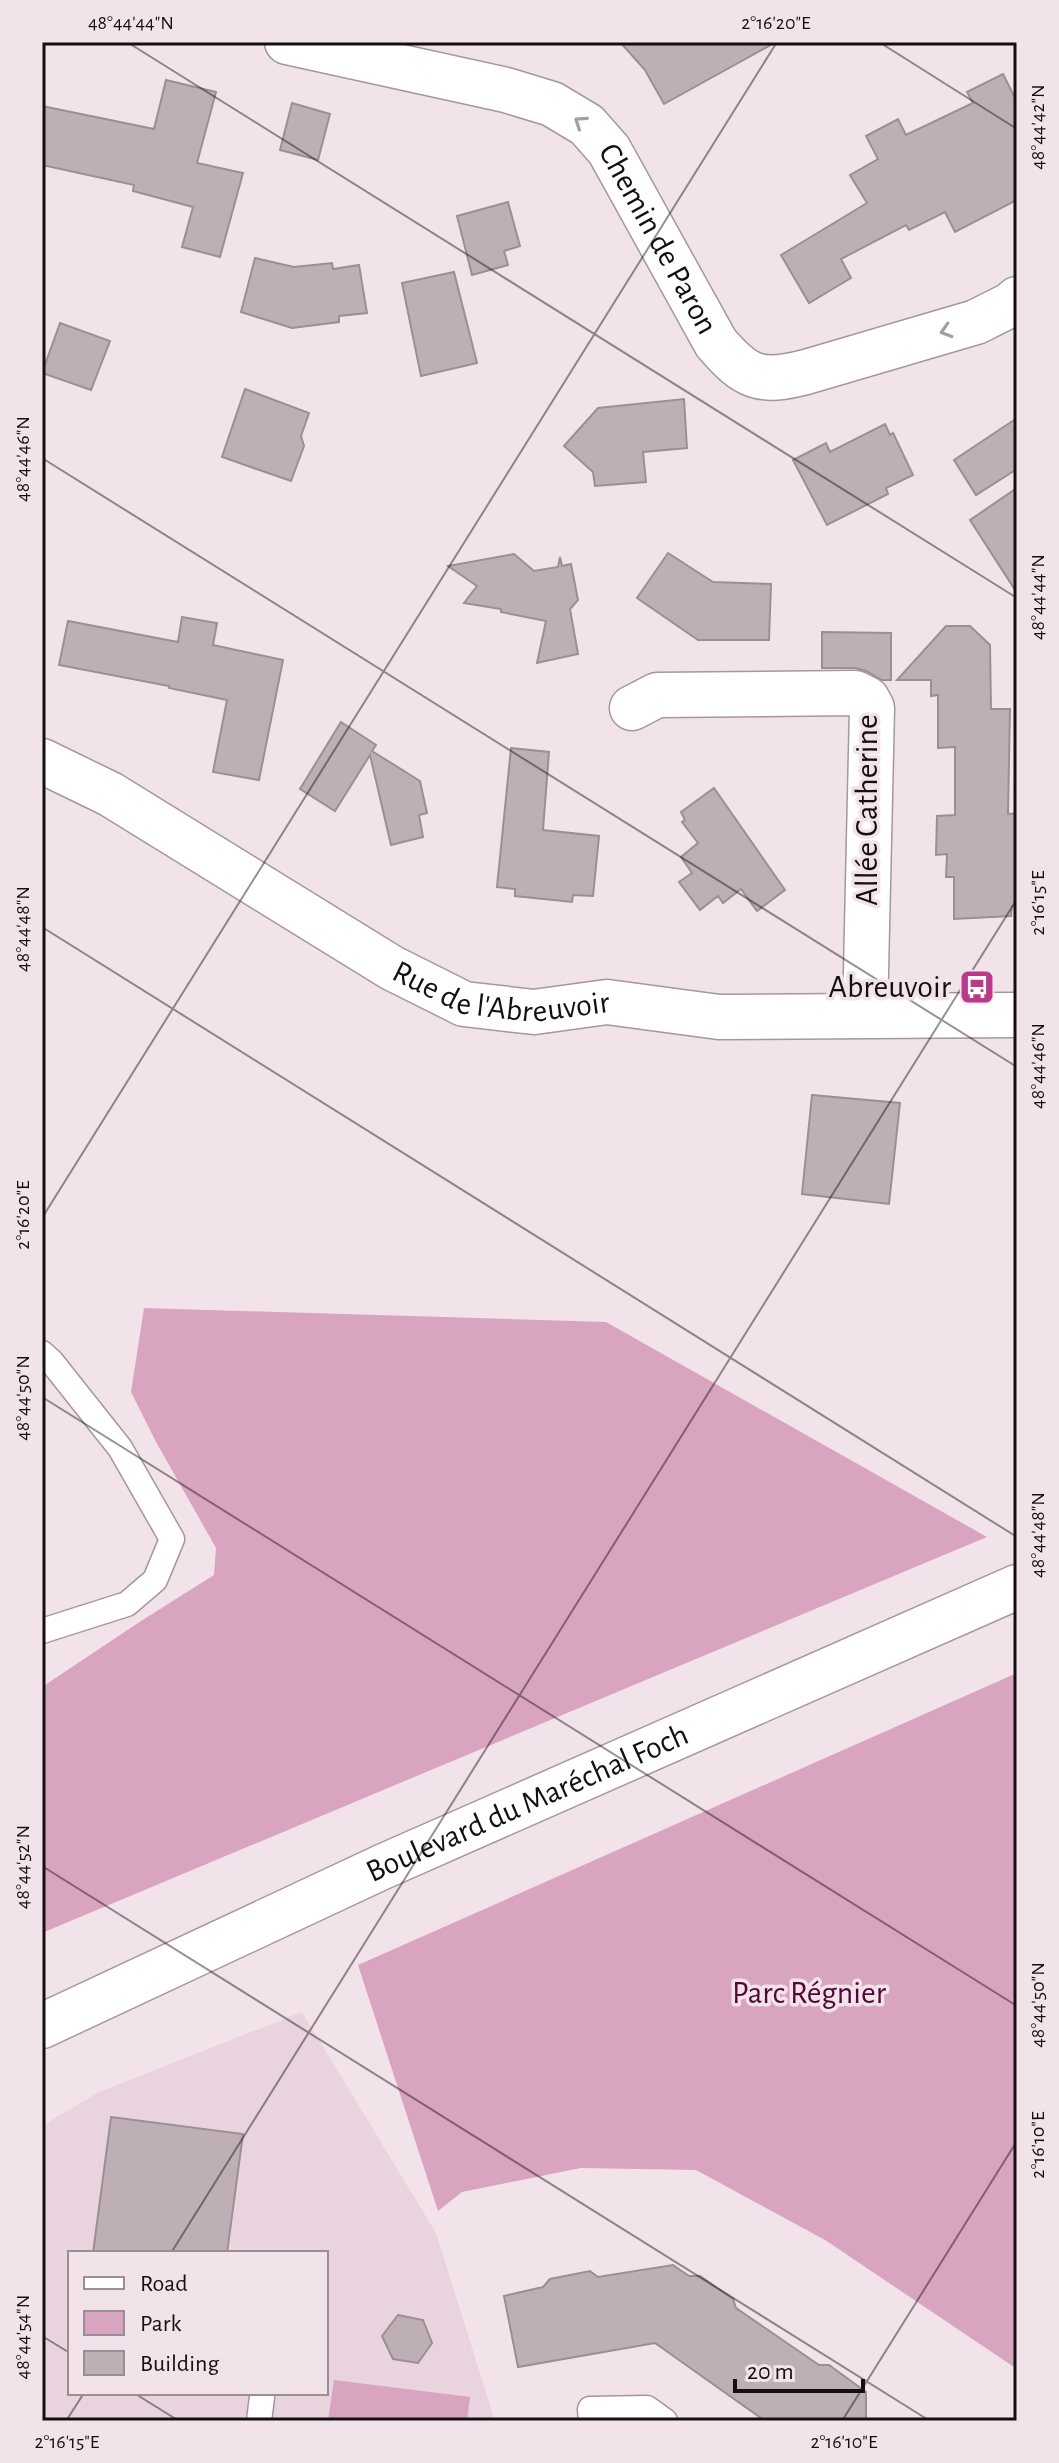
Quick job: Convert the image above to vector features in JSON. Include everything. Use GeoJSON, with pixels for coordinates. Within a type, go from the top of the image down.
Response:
{"type":"FeatureCollection","features":[{"type":"Feature","properties":{"kind":"street","name":"Chemin de Paron"},"geometry":{"type":"LineString","coordinates":[[287,42],[506,90],[552,104],[587,125],[609,150],[716,343],[736,366],[756,376],[780,379],[976,322],[1017,299]]}},
{"type":"Feature","properties":{"kind":"street","name":"Allée Catherine"},"geometry":{"type":"LineString","coordinates":[[632,708],[657,695],[855,693],[867,699],[872,708],[865,1015]]}},
{"type":"Feature","properties":{"kind":"street","name":"Rue de l'Abreuvoir"},"geometry":{"type":"LineString","coordinates":[[42,761],[110,794],[392,968],[464,1004],[534,1012],[607,1002],[719,1017],[1017,1015]]}},
{"type":"Feature","properties":{"kind":"street","name":"Boulevard du Maréchal Foch"},"geometry":{"type":"LineString","coordinates":[[42,2026],[382,1867],[1017,1587]]}},
{"type":"Feature","properties":{"kind":"lane"},"geometry":{"type":"LineString","coordinates":[[42,1353],[120,1448],[172,1539],[155,1580],[127,1604],[42,1631]]}},
{"type":"Feature","properties":{"kind":"lane"},"geometry":{"type":"LineString","coordinates":[[591,2421],[590,2409],[647,2408],[665,2421]]}},
{"type":"Feature","properties":{"kind":"shaded area"},"geometry":{"type":"Polygon","coordinates":[[[302,2012],[436,2233],[495,2421],[42,2421],[42,2126],[99,2092],[302,2012]]]}},
{"type":"Feature","properties":{"kind":"green space"},"geometry":{"type":"Polygon","coordinates":[[[144,1308],[606,1322],[987,1537],[42,1933],[42,1687],[214,1575],[216,1548],[131,1392],[144,1308]]]}},
{"type":"Feature","properties":{"kind":"green space","name":"Parc Régnier"},"geometry":{"type":"Polygon","coordinates":[[[1017,1673],[1017,2369],[825,2240],[696,2170],[581,2168],[462,2192],[438,2211],[358,1965],[1017,1673]]]}},
{"type":"Feature","properties":{"kind":"green space"},"geometry":{"type":"Polygon","coordinates":[[[334,2380],[470,2397],[467,2421],[328,2421],[334,2380]]]}},
{"type":"Feature","properties":{"kind":"building"},"geometry":{"type":"Polygon","coordinates":[[[620,42],[776,42],[664,104],[645,70],[620,42]]]}},
{"type":"Feature","properties":{"kind":"building"},"geometry":{"type":"Polygon","coordinates":[[[1003,74],[1017,102],[1017,200],[955,232],[945,212],[909,230],[906,225],[841,259],[851,278],[809,303],[781,255],[867,203],[850,175],[878,159],[866,136],[898,119],[906,135],[973,103],[967,92],[1003,74]]]}},
{"type":"Feature","properties":{"kind":"building"},"geometry":{"type":"Polygon","coordinates":[[[166,80],[216,92],[197,163],[243,173],[220,257],[182,247],[193,207],[133,191],[134,185],[42,165],[42,106],[154,129],[166,80]]]}},
{"type":"Feature","properties":{"kind":"building"},"geometry":{"type":"Polygon","coordinates":[[[292,103],[330,114],[318,160],[280,150],[292,103]]]}},
{"type":"Feature","properties":{"kind":"building"},"geometry":{"type":"Polygon","coordinates":[[[508,202],[520,246],[504,251],[508,265],[472,275],[457,216],[508,202]]]}},
{"type":"Feature","properties":{"kind":"building"},"geometry":{"type":"Polygon","coordinates":[[[255,258],[294,267],[332,263],[333,269],[359,265],[367,313],[339,316],[339,322],[292,328],[241,312],[255,258]]]}},
{"type":"Feature","properties":{"kind":"building"},"geometry":{"type":"Polygon","coordinates":[[[454,272],[477,363],[421,376],[402,283],[454,272]]]}},
{"type":"Feature","properties":{"kind":"building"},"geometry":{"type":"Polygon","coordinates":[[[60,323],[110,341],[91,390],[42,373],[60,323]]]}},
{"type":"Feature","properties":{"kind":"building"},"geometry":{"type":"Polygon","coordinates":[[[245,389],[309,413],[301,436],[304,446],[291,481],[222,457],[245,389]]]}},
{"type":"Feature","properties":{"kind":"building"},"geometry":{"type":"Polygon","coordinates":[[[684,399],[687,448],[643,452],[646,482],[595,486],[593,472],[564,446],[598,408],[684,399]]]}},
{"type":"Feature","properties":{"kind":"building"},"geometry":{"type":"Polygon","coordinates":[[[1017,418],[1017,469],[976,495],[954,460],[1017,418]]]}},
{"type":"Feature","properties":{"kind":"building"},"geometry":{"type":"Polygon","coordinates":[[[885,424],[890,435],[893,433],[913,475],[886,488],[888,494],[827,525],[793,460],[826,443],[830,452],[885,424]]]}},
{"type":"Feature","properties":{"kind":"building"},"geometry":{"type":"Polygon","coordinates":[[[1017,488],[1017,593],[970,520],[1017,488]]]}},
{"type":"Feature","properties":{"kind":"building"},"geometry":{"type":"Polygon","coordinates":[[[668,553],[713,582],[771,584],[769,640],[698,640],[637,598],[668,553]]]}},
{"type":"Feature","properties":{"kind":"building"},"geometry":{"type":"Polygon","coordinates":[[[514,554],[534,571],[558,567],[560,557],[562,566],[571,564],[578,600],[570,609],[578,654],[537,663],[546,621],[464,603],[477,586],[448,566],[514,554]]]}},
{"type":"Feature","properties":{"kind":"building"},"geometry":{"type":"Polygon","coordinates":[[[182,617],[217,623],[213,645],[283,660],[259,780],[213,772],[227,700],[59,665],[68,621],[178,642],[182,617]]]}},
{"type":"Feature","properties":{"kind":"building"},"geometry":{"type":"Polygon","coordinates":[[[946,626],[970,626],[990,645],[991,709],[1010,709],[1008,814],[1017,813],[1017,906],[1012,906],[1011,916],[954,919],[954,877],[946,877],[947,854],[936,855],[937,816],[955,815],[955,747],[938,748],[938,695],[931,696],[931,680],[897,680],[946,626]]]}},
{"type":"Feature","properties":{"kind":"building"},"geometry":{"type":"Polygon","coordinates":[[[822,632],[891,633],[891,680],[882,680],[855,668],[822,668],[822,632]]]}},
{"type":"Feature","properties":{"kind":"building"},"geometry":{"type":"Polygon","coordinates":[[[341,722],[376,745],[372,751],[420,781],[427,813],[419,815],[423,837],[391,845],[370,755],[335,811],[300,789],[341,722]]]}},
{"type":"Feature","properties":{"kind":"building"},"geometry":{"type":"Polygon","coordinates":[[[511,748],[549,752],[543,830],[599,836],[593,896],[573,895],[572,902],[515,896],[515,889],[497,887],[511,748]]]}},
{"type":"Feature","properties":{"kind":"building"},"geometry":{"type":"Polygon","coordinates":[[[714,788],[785,890],[757,911],[741,889],[723,903],[718,896],[700,910],[679,882],[692,873],[681,857],[698,843],[682,822],[685,820],[681,812],[714,788]]]}},
{"type":"Feature","properties":{"kind":"building"},"geometry":{"type":"Polygon","coordinates":[[[812,1095],[900,1103],[889,1204],[802,1194],[812,1095]]]}},
{"type":"Feature","properties":{"kind":"building"},"geometry":{"type":"Polygon","coordinates":[[[111,2117],[243,2134],[227,2251],[93,2251],[111,2117]]]}},
{"type":"Feature","properties":{"kind":"building"},"geometry":{"type":"Polygon","coordinates":[[[673,2265],[689,2276],[700,2276],[733,2299],[736,2308],[819,2365],[829,2365],[866,2392],[866,2421],[765,2421],[655,2343],[518,2367],[504,2296],[543,2287],[550,2279],[590,2271],[598,2277],[673,2265]]]}},
{"type":"Feature","properties":{"kind":"building"},"geometry":{"type":"Polygon","coordinates":[[[398,2315],[423,2320],[432,2343],[418,2363],[393,2359],[382,2336],[398,2315]]]}},
{"type":"Feature","properties":{"kind":"place","name":"Abreuvoir"},"geometry":{"type":"Point","coordinates":[977,987]}}]}
